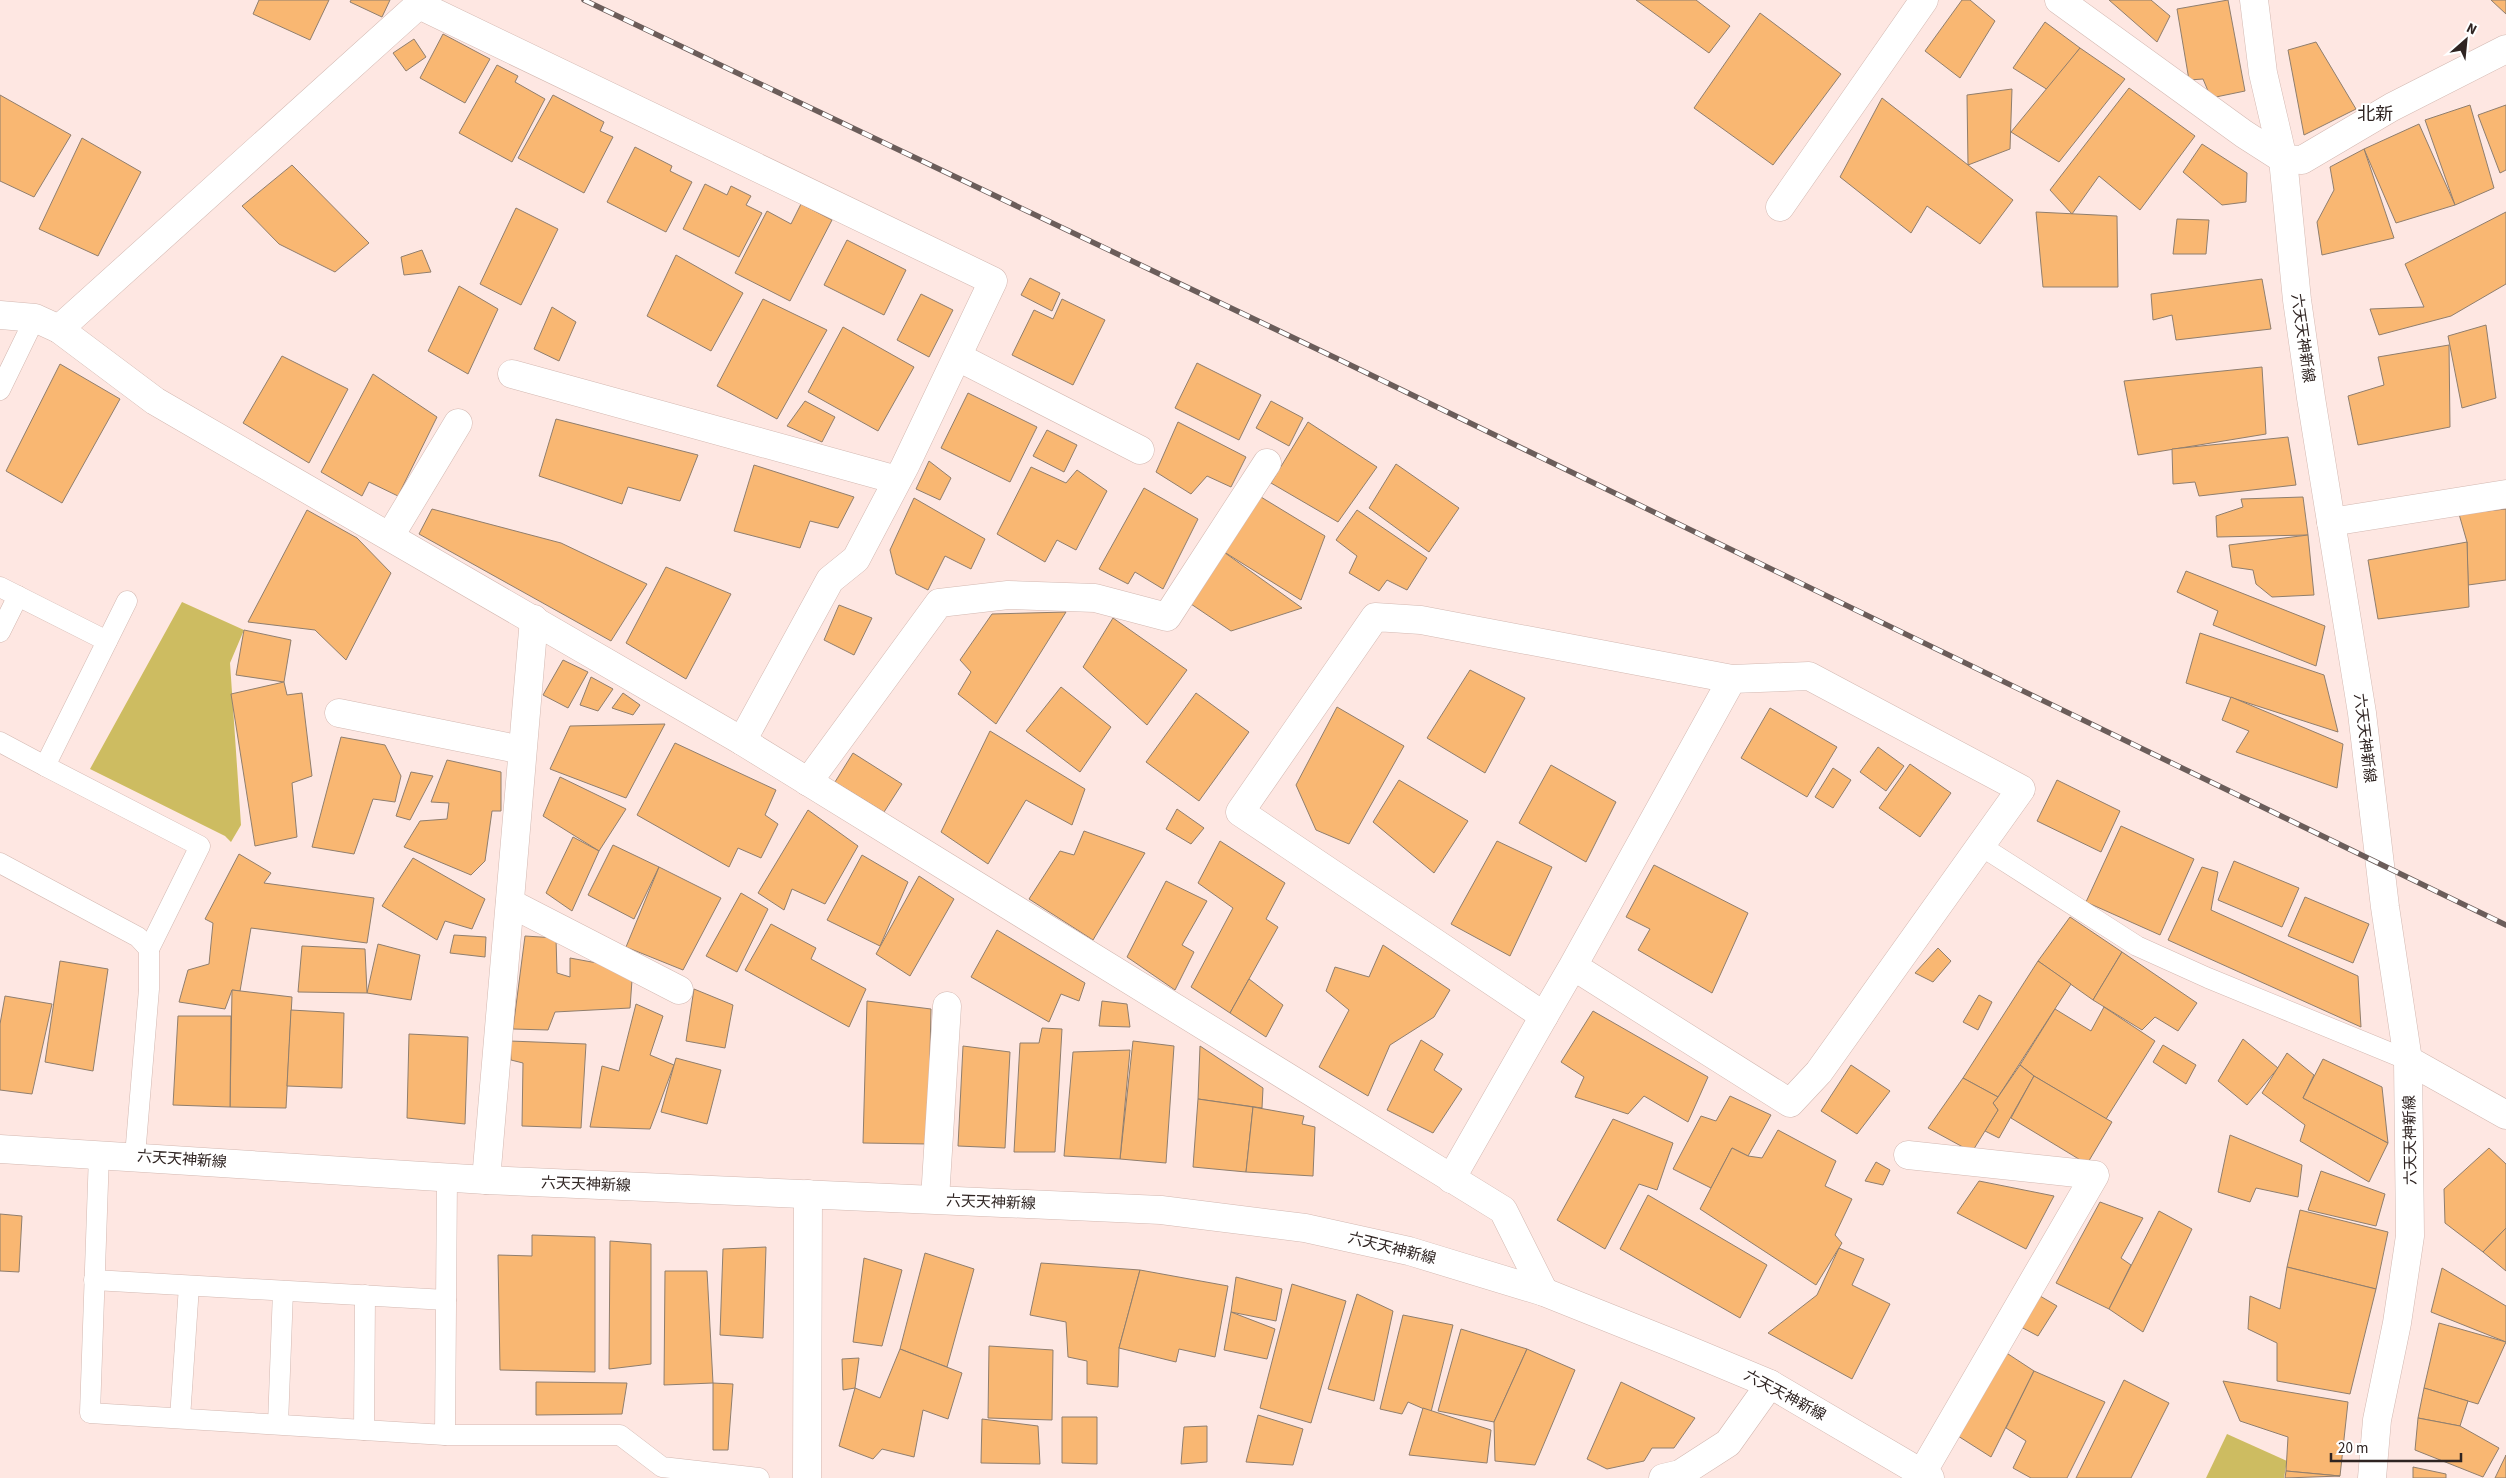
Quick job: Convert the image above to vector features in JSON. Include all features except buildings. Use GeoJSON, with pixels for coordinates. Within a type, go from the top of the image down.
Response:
{"type":"FeatureCollection","features":[{"type":"Feature","properties":{"kind":"street"},"geometry":{"type":"LineString","coordinates":[[1780,207],[1924,0]]}},
{"type":"Feature","properties":{"kind":"street"},"geometry":{"type":"LineString","coordinates":[[2059,0],[2244,134],[2283,159],[2302,160],[2392,107],[2506,49]]}},
{"type":"Feature","properties":{"kind":"street","name":"六天天神新線"},"geometry":{"type":"LineString","coordinates":[[2254,0],[2263,73],[2283,159],[2297,300],[2362,712],[2385,907],[2408,1060],[2410,1236],[2397,1323],[2377,1420],[2372,1478]]}},
{"type":"Feature","properties":{"kind":"street"},"geometry":{"type":"LineString","coordinates":[[47,324],[421,2],[993,281],[958,357],[856,559],[830,580],[742,741]]}},
{"type":"Feature","properties":{"kind":"street"},"geometry":{"type":"LineString","coordinates":[[0,315],[47,324],[156,400],[742,741],[1503,1210],[1544,1292]]}},
{"type":"Feature","properties":{"kind":"street"},"geometry":{"type":"LineString","coordinates":[[958,357],[1140,450]]}},
{"type":"Feature","properties":{"kind":"street"},"geometry":{"type":"LineString","coordinates":[[512,374],[897,480]]}},
{"type":"Feature","properties":{"kind":"street"},"geometry":{"type":"LineString","coordinates":[[390,536],[458,423]]}},
{"type":"Feature","properties":{"kind":"street"},"geometry":{"type":"LineString","coordinates":[[808,782],[939,603],[1008,594],[1095,598],[1167,617],[1267,463]]}},
{"type":"Feature","properties":{"kind":"street"},"geometry":{"type":"LineString","coordinates":[[2331,522],[2506,494]]}},
{"type":"Feature","properties":{"kind":"street"},"geometry":{"type":"LineString","coordinates":[[1544,1016],[1240,812],[1375,617],[1420,620],[1732,679],[1808,676],[2022,789],[1819,1072],[1790,1103],[1573,966]]}},
{"type":"Feature","properties":{"kind":"street"},"geometry":{"type":"LineString","coordinates":[[486,1180],[534,619]]}},
{"type":"Feature","properties":{"kind":"street"},"geometry":{"type":"LineString","coordinates":[[1452,1179],[1573,966],[1732,679]]}},
{"type":"Feature","properties":{"kind":"street"},"geometry":{"type":"LineString","coordinates":[[339,712],[522,750]]}},
{"type":"Feature","properties":{"kind":"street"},"geometry":{"type":"LineString","coordinates":[[510,903],[679,990]]}},
{"type":"Feature","properties":{"kind":"street"},"geometry":{"type":"LineString","coordinates":[[935,1199],[947,1006]]}},
{"type":"Feature","properties":{"kind":"street"},"geometry":{"type":"LineString","coordinates":[[2408,1060],[2506,1115]]}},
{"type":"Feature","properties":{"kind":"street","name":"六天天神新線"},"geometry":{"type":"LineString","coordinates":[[0,1149],[135,1156],[486,1180],[1161,1210],[1305,1228],[1409,1251],[1544,1292],[1770,1384],[1926,1476]]}},
{"type":"Feature","properties":{"kind":"street"},"geometry":{"type":"LineString","coordinates":[[1908,1156],[2095,1175],[1926,1476]]}},
{"type":"Feature","properties":{"kind":"street"},"geometry":{"type":"LineString","coordinates":[[807,1478],[808,1194]]}},
{"type":"Feature","properties":{"kind":"street"},"geometry":{"type":"LineString","coordinates":[[1663,1478],[1680,1474],[1728,1443],[1770,1384]]}},
{"type":"Feature","properties":{"kind":"lane"},"geometry":{"type":"LineString","coordinates":[[0,390],[47,324]]}},
{"type":"Feature","properties":{"kind":"lane"},"geometry":{"type":"LineString","coordinates":[[0,587],[107,640]]}},
{"type":"Feature","properties":{"kind":"lane"},"geometry":{"type":"LineString","coordinates":[[0,632],[18,596]]}},
{"type":"Feature","properties":{"kind":"lane"},"geometry":{"type":"LineString","coordinates":[[44,766],[127,601]]}},
{"type":"Feature","properties":{"kind":"lane"},"geometry":{"type":"LineString","coordinates":[[0,742],[200,846],[149,949],[149,988],[135,1156]]}},
{"type":"Feature","properties":{"kind":"lane"},"geometry":{"type":"LineString","coordinates":[[1981,846],[2137,946],[2208,978],[2408,1060]]}},
{"type":"Feature","properties":{"kind":"lane"},"geometry":{"type":"LineString","coordinates":[[0,863],[138,937],[149,949]]}},
{"type":"Feature","properties":{"kind":"lane"},"geometry":{"type":"LineString","coordinates":[[99,1154],[90,1413],[445,1435],[620,1435],[662,1472],[759,1478]]}},
{"type":"Feature","properties":{"kind":"lane"},"geometry":{"type":"LineString","coordinates":[[445,1435],[447,1177]]}},
{"type":"Feature","properties":{"kind":"lane"},"geometry":{"type":"LineString","coordinates":[[94,1280],[446,1300]]}},
{"type":"Feature","properties":{"kind":"lane"},"geometry":{"type":"LineString","coordinates":[[180,1418],[189,1286]]}},
{"type":"Feature","properties":{"kind":"lane"},"geometry":{"type":"LineString","coordinates":[[278,1424],[283,1291]]}},
{"type":"Feature","properties":{"kind":"lane"},"geometry":{"type":"LineString","coordinates":[[364,1430],[365,1295]]}},
{"type":"Feature","properties":{"kind":"shaded area"},"geometry":{"type":"Polygon","coordinates":[[[182,602],[244,630],[230,663],[241,825],[231,842],[225,836],[90,769],[182,602]]]}},
{"type":"Feature","properties":{"kind":"shaded area"},"geometry":{"type":"Polygon","coordinates":[[[2227,1434],[2287,1461],[2284,1478],[2206,1478],[2227,1434]]]}},
{"type":"Feature","properties":{"kind":"railway"},"geometry":{"type":"LineString","coordinates":[[584,0],[1340,360],[2506,925]]}},
{"type":"Feature","properties":{"kind":"district","name":"北新"},"geometry":{"type":"Point","coordinates":[2375,114]}}]}
